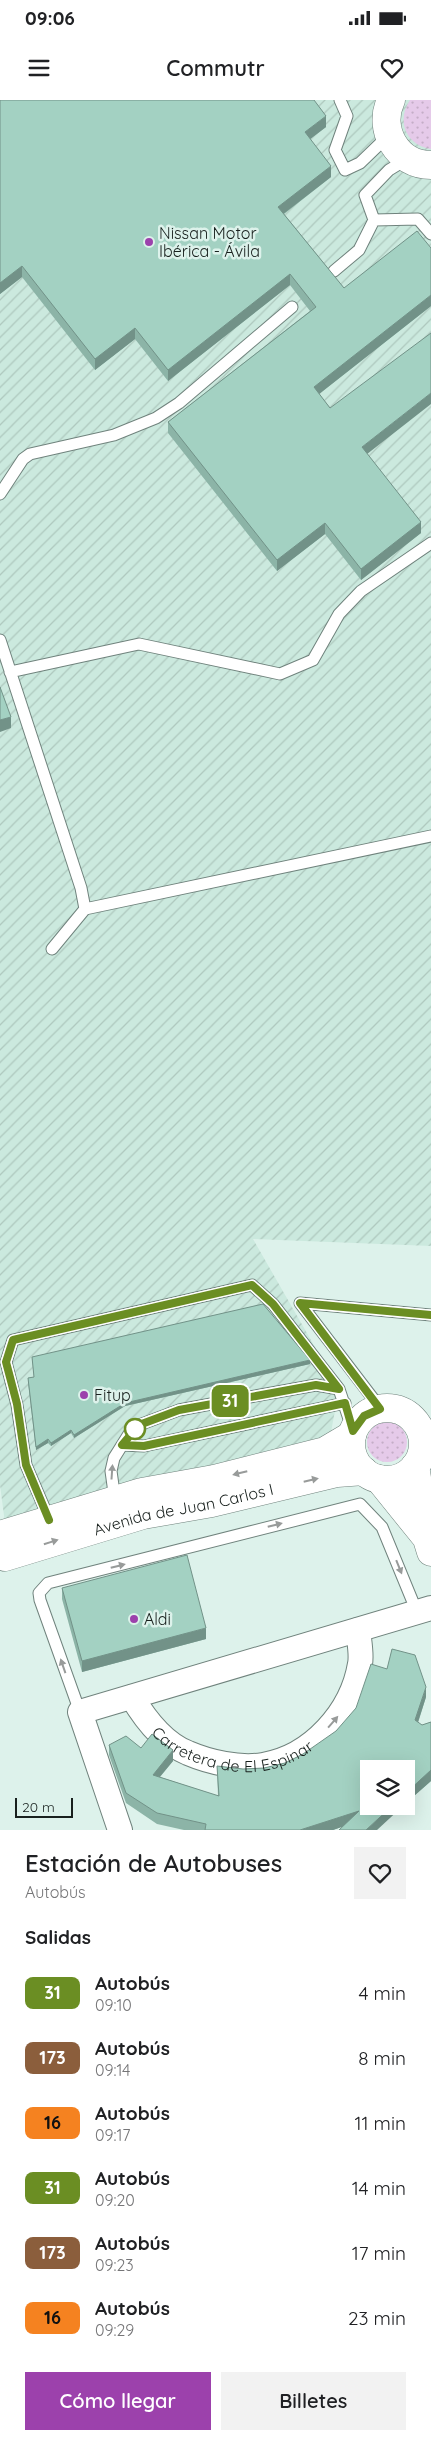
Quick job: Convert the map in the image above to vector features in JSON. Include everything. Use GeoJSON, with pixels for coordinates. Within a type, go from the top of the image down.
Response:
{"type":"FeatureCollection","features":[{"type":"Feature","properties":{"kind":"main road"},"geometry":{"type":"LineString","coordinates":[[387,102],[385,122],[388,136],[396,149],[425,164]]}},
{"type":"Feature","properties":{"kind":"main road"},"geometry":{"type":"LineString","coordinates":[[406,1411],[419,1429],[423,1457],[429,1545],[353,1455],[353,1433],[364,1416],[406,1411]]}},
{"type":"Feature","properties":{"kind":"main road","name":"Avenida de Juan Carlos I"},"geometry":{"type":"LineString","coordinates":[[2,1546],[49,1520],[142,1492],[214,1479],[325,1451],[353,1433]]}},
{"type":"Feature","properties":{"kind":"main road"},"geometry":{"type":"LineString","coordinates":[[371,1475],[399,1478],[423,1457]]}},
{"type":"Feature","properties":{"kind":"main road","name":"Avenida de Juan Carlos I"},"geometry":{"type":"LineString","coordinates":[[2,1546],[143,1515],[212,1503],[337,1473],[371,1475]]}},
{"type":"Feature","properties":{"kind":"street","name":"Carretera de El Espinar"},"geometry":{"type":"LineString","coordinates":[[80,1712],[424,1610]]}},
{"type":"Feature","properties":{"kind":"street","name":"Carretera de El Espinar"},"geometry":{"type":"LineString","coordinates":[[132,1697],[147,1722],[186,1753],[226,1764],[262,1765],[294,1754],[321,1736],[338,1718],[354,1689],[361,1662],[358,1630]]}},
{"type":"Feature","properties":{"kind":"street"},"geometry":{"type":"LineString","coordinates":[[80,1712],[120,1830]]}},
{"type":"Feature","properties":{"kind":"lane"},"geometry":{"type":"LineString","coordinates":[[340,100],[347,116],[335,150],[345,170],[360,163],[388,136]]}},
{"type":"Feature","properties":{"kind":"lane"},"geometry":{"type":"LineString","coordinates":[[334,271],[359,250],[374,220],[365,195],[389,170],[425,164]]}},
{"type":"Feature","properties":{"kind":"lane"},"geometry":{"type":"LineString","coordinates":[[374,220],[418,219],[431,234]]}},
{"type":"Feature","properties":{"kind":"lane"},"geometry":{"type":"LineString","coordinates":[[0,494],[23,459],[30,454],[114,436],[136,428],[172,408],[292,307]]}},
{"type":"Feature","properties":{"kind":"lane"},"geometry":{"type":"LineString","coordinates":[[10,672],[139,644],[280,674],[313,660],[339,614],[361,591],[431,543]]}},
{"type":"Feature","properties":{"kind":"lane"},"geometry":{"type":"LineString","coordinates":[[0,640],[80,888],[85,909]]}},
{"type":"Feature","properties":{"kind":"lane"},"geometry":{"type":"LineString","coordinates":[[52,949],[85,909],[431,836]]}},
{"type":"Feature","properties":{"kind":"lane"},"geometry":{"type":"LineString","coordinates":[[49,1520],[26,1465],[17,1404],[6,1362],[13,1340],[252,1285],[273,1304],[339,1389],[353,1433]]}},
{"type":"Feature","properties":{"kind":"lane"},"geometry":{"type":"LineString","coordinates":[[406,1411],[300,1303],[431,1315]]}},
{"type":"Feature","properties":{"kind":"lane"},"geometry":{"type":"LineString","coordinates":[[115,1500],[111,1472],[114,1458],[139,1425],[179,1410],[316,1385],[339,1389]]}},
{"type":"Feature","properties":{"kind":"lane"},"geometry":{"type":"LineString","coordinates":[[122,1445],[144,1446],[345,1403]]}},
{"type":"Feature","properties":{"kind":"lane"},"geometry":{"type":"LineString","coordinates":[[80,1712],[40,1600],[39,1593],[48,1583],[360,1504],[382,1526],[424,1610]]}},
{"type":"Feature","properties":{"kind":"shaded area"},"geometry":{"type":"Polygon","coordinates":[[[0,100],[431,100],[431,1246],[253,1239],[339,1389],[326,1459],[8,1546],[0,1485],[0,100]]]}},
{"type":"Feature","properties":{"kind":"shaded area"},"geometry":{"type":"Polygon","coordinates":[[[410,100],[431,100],[431,149],[415,143],[406,131],[404,116],[410,100]]]}},
{"type":"Feature","properties":{"kind":"shaded area"},"geometry":{"type":"Polygon","coordinates":[[[387,1422],[401,1428],[407,1442],[401,1456],[387,1462],[373,1456],[367,1442],[373,1428],[387,1422]]]}},
{"type":"Feature","properties":{"kind":"building"},"geometry":{"type":"Polygon","coordinates":[[[0,100],[314,100],[326,116],[305,132],[331,166],[278,207],[344,288],[417,231],[431,248],[431,295],[314,387],[330,408],[431,333],[431,393],[362,447],[421,522],[361,569],[325,523],[277,560],[168,422],[316,307],[290,274],[168,370],[135,328],[95,359],[22,266],[0,283],[0,100]]]}},
{"type":"Feature","properties":{"kind":"building"},"geometry":{"type":"Polygon","coordinates":[[[0,687],[11,717],[0,720],[0,687]]]}},
{"type":"Feature","properties":{"kind":"building"},"geometry":{"type":"Polygon","coordinates":[[[263,1304],[310,1360],[125,1403],[74,1435],[71,1430],[51,1443],[48,1439],[36,1447],[28,1378],[34,1377],[32,1357],[263,1304]]]}},
{"type":"Feature","properties":{"kind":"building","name":"Aldi"},"geometry":{"type":"Polygon","coordinates":[[[187,1555],[206,1628],[82,1661],[62,1588],[187,1555]]]}},
{"type":"Feature","properties":{"kind":"building"},"geometry":{"type":"Polygon","coordinates":[[[392,1649],[415,1655],[426,1687],[415,1720],[422,1725],[431,1722],[431,1770],[415,1785],[415,1760],[360,1760],[360,1815],[382,1815],[366,1830],[339,1830],[359,1811],[300,1830],[205,1830],[206,1824],[157,1813],[126,1793],[109,1745],[126,1736],[141,1748],[152,1734],[173,1750],[153,1775],[219,1796],[217,1766],[243,1769],[264,1768],[285,1763],[303,1754],[336,1731],[356,1708],[371,1664],[387,1669],[392,1649]]]}},
{"type":"Feature","properties":{"kind":"bus line","name":"31"},"geometry":{"type":"LineString","coordinates":[[49,1520],[26,1465],[17,1404],[6,1362],[13,1340],[252,1285],[273,1304],[339,1389],[316,1385],[179,1410],[139,1425],[129,1434],[122,1445],[144,1446],[183,1439],[321,1406],[345,1403],[353,1431],[364,1416],[380,1409],[300,1303],[431,1315]]}},
{"type":"Feature","properties":{"kind":"place","name":"Nissan Motor Ibérica - Ávila"},"geometry":{"type":"Point","coordinates":[149,242]}},
{"type":"Feature","properties":{"kind":"place","name":"Fitup"},"geometry":{"type":"Point","coordinates":[84,1395]}},
{"type":"Feature","properties":{"kind":"place","name":"Aldi"},"geometry":{"type":"Point","coordinates":[134,1619]}}]}
